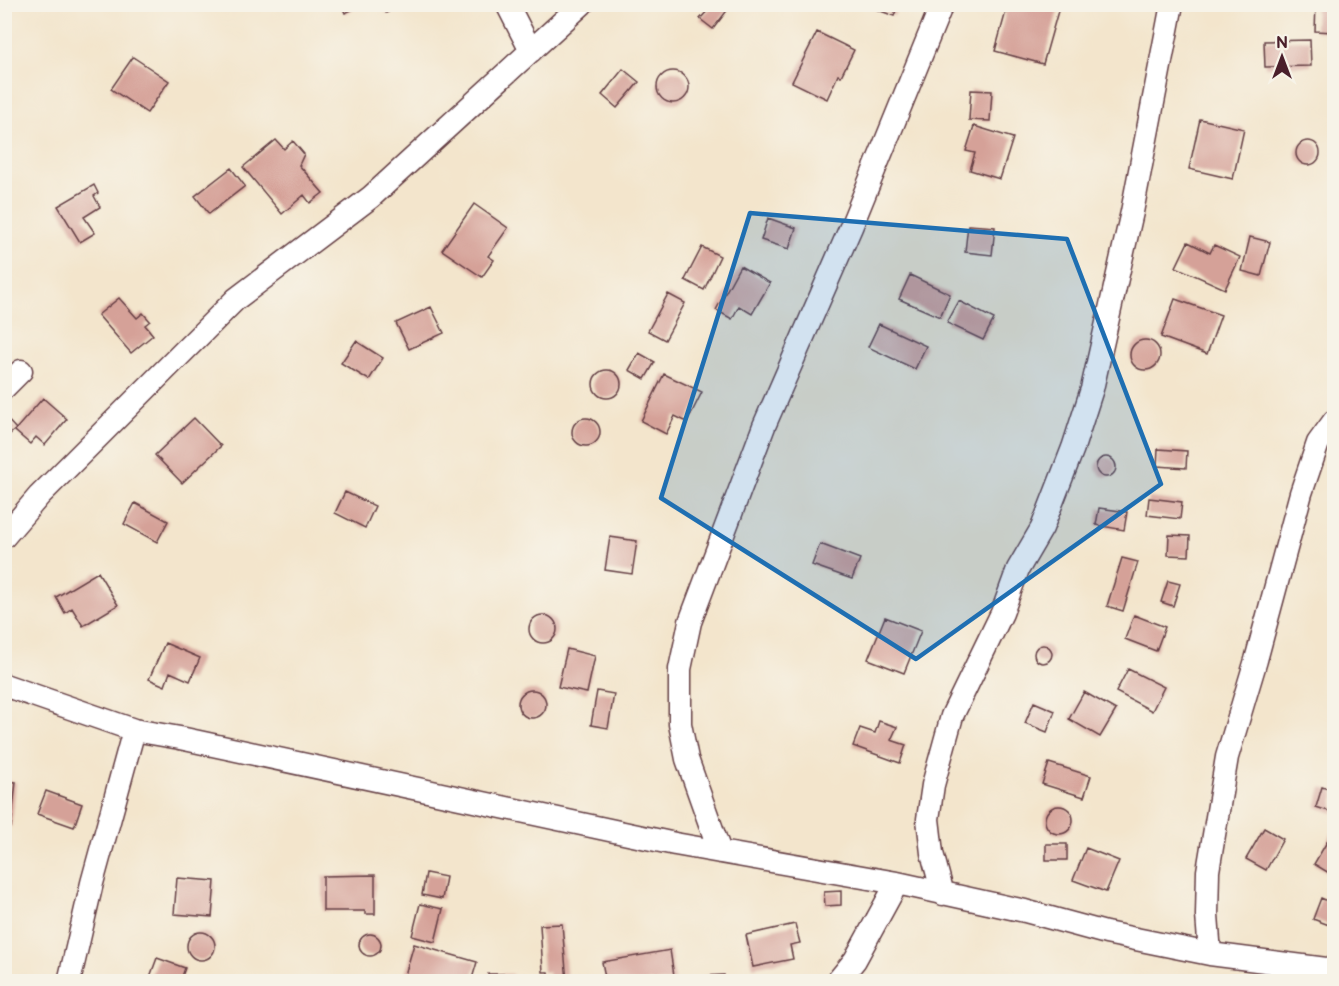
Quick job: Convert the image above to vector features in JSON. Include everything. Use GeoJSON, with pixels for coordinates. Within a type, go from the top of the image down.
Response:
{"type":"FeatureCollection","features":[{"type":"Feature","properties":{"kind":"street"},"geometry":{"type":"LineString","coordinates":[[507,4],[531,51]]}},
{"type":"Feature","properties":{"kind":"street"},"geometry":{"type":"LineString","coordinates":[[4,537],[39,496],[236,299],[371,197],[582,4]]}},
{"type":"Feature","properties":{"kind":"street"},"geometry":{"type":"LineString","coordinates":[[720,852],[687,759],[680,724],[680,669],[690,622],[764,426],[851,227],[942,4]]}},
{"type":"Feature","properties":{"kind":"street"},"geometry":{"type":"LineString","coordinates":[[943,894],[932,853],[928,819],[933,785],[952,716],[1002,612],[1018,569],[1042,528],[1073,448],[1092,389],[1132,212],[1172,4]]}},
{"type":"Feature","properties":{"kind":"street"},"geometry":{"type":"LineString","coordinates":[[4,388],[21,371]]}},
{"type":"Feature","properties":{"kind":"street"},"geometry":{"type":"LineString","coordinates":[[1210,954],[1207,915],[1208,871],[1227,757],[1301,494],[1318,443],[1335,421]]}},
{"type":"Feature","properties":{"kind":"street"},"geometry":{"type":"LineString","coordinates":[[4,685],[134,730],[675,844],[897,883],[1026,911],[1106,933],[1210,954],[1335,970]]}},
{"type":"Feature","properties":{"kind":"street"},"geometry":{"type":"LineString","coordinates":[[69,981],[92,883],[134,730]]}},
{"type":"Feature","properties":{"kind":"street"},"geometry":{"type":"LineString","coordinates":[[837,981],[855,960],[897,883]]}},
{"type":"Feature","properties":{"kind":"highlighted area"},"geometry":{"type":"Polygon","coordinates":[[[750,213],[1067,239],[1161,484],[916,659],[661,498],[750,213]]]}},
{"type":"Feature","properties":{"kind":"building"},"geometry":{"type":"Polygon","coordinates":[[[341,4],[364,4],[345,13],[341,4]]]}},
{"type":"Feature","properties":{"kind":"building"},"geometry":{"type":"Polygon","coordinates":[[[382,4],[404,4],[386,13],[382,4]]]}},
{"type":"Feature","properties":{"kind":"building"},"geometry":{"type":"Polygon","coordinates":[[[703,4],[732,4],[713,29],[700,19],[709,9],[703,4]]]}},
{"type":"Feature","properties":{"kind":"building"},"geometry":{"type":"Polygon","coordinates":[[[874,4],[898,4],[894,16],[873,8],[874,4]]]}},
{"type":"Feature","properties":{"kind":"building"},"geometry":{"type":"Polygon","coordinates":[[[1008,4],[1060,4],[1043,64],[995,51],[1008,4]]]}},
{"type":"Feature","properties":{"kind":"building"},"geometry":{"type":"Polygon","coordinates":[[[1316,4],[1334,4],[1334,32],[1315,31],[1316,4]]]}},
{"type":"Feature","properties":{"kind":"building"},"geometry":{"type":"Polygon","coordinates":[[[817,32],[854,50],[841,76],[838,75],[827,99],[792,82],[817,32]]]}},
{"type":"Feature","properties":{"kind":"building"},"geometry":{"type":"Polygon","coordinates":[[[1310,40],[1311,66],[1265,67],[1264,41],[1310,40]]]}},
{"type":"Feature","properties":{"kind":"building"},"geometry":{"type":"Polygon","coordinates":[[[133,57],[169,81],[147,113],[111,89],[133,57]]]}},
{"type":"Feature","properties":{"kind":"building"},"geometry":{"type":"Polygon","coordinates":[[[623,69],[639,82],[617,108],[602,95],[623,69]]]}},
{"type":"Feature","properties":{"kind":"building"},"geometry":{"type":"Polygon","coordinates":[[[673,71],[684,76],[689,87],[684,98],[673,103],[662,98],[657,87],[662,76],[673,71]]]}},
{"type":"Feature","properties":{"kind":"building"},"geometry":{"type":"Polygon","coordinates":[[[971,90],[992,91],[990,121],[969,120],[971,90]]]}},
{"type":"Feature","properties":{"kind":"building"},"geometry":{"type":"Polygon","coordinates":[[[1200,119],[1244,129],[1233,179],[1189,169],[1200,119]]]}},
{"type":"Feature","properties":{"kind":"building"},"geometry":{"type":"Polygon","coordinates":[[[974,126],[1013,138],[1000,179],[970,170],[975,153],[966,151],[974,126]]]}},
{"type":"Feature","properties":{"kind":"building"},"geometry":{"type":"Polygon","coordinates":[[[276,140],[284,149],[293,141],[304,154],[299,165],[323,193],[310,203],[304,195],[282,214],[243,167],[276,140]]]}},
{"type":"Feature","properties":{"kind":"building"},"geometry":{"type":"Polygon","coordinates":[[[1308,141],[1313,142],[1319,148],[1319,158],[1313,164],[1308,165],[1303,164],[1297,158],[1296,153],[1297,148],[1303,142],[1308,141]]]}},
{"type":"Feature","properties":{"kind":"building"},"geometry":{"type":"Polygon","coordinates":[[[231,168],[245,186],[209,214],[195,196],[231,168]]]}},
{"type":"Feature","properties":{"kind":"building"},"geometry":{"type":"Polygon","coordinates":[[[94,185],[98,193],[94,196],[100,207],[84,217],[95,233],[80,242],[58,206],[94,185]]]}},
{"type":"Feature","properties":{"kind":"building"},"geometry":{"type":"Polygon","coordinates":[[[474,204],[508,228],[488,256],[494,260],[482,277],[442,250],[474,204]]]}},
{"type":"Feature","properties":{"kind":"building"},"geometry":{"type":"Polygon","coordinates":[[[768,218],[796,228],[789,249],[761,240],[768,218]]]}},
{"type":"Feature","properties":{"kind":"building"},"geometry":{"type":"Polygon","coordinates":[[[968,225],[995,227],[992,255],[965,252],[968,225]]]}},
{"type":"Feature","properties":{"kind":"building"},"geometry":{"type":"Polygon","coordinates":[[[1250,237],[1270,242],[1261,276],[1242,271],[1250,237]]]}},
{"type":"Feature","properties":{"kind":"building"},"geometry":{"type":"Polygon","coordinates":[[[1188,242],[1210,253],[1214,245],[1240,257],[1225,289],[1176,267],[1188,242]]]}},
{"type":"Feature","properties":{"kind":"building"},"geometry":{"type":"Polygon","coordinates":[[[702,247],[720,256],[704,290],[685,280],[702,247]]]}},
{"type":"Feature","properties":{"kind":"building"},"geometry":{"type":"Polygon","coordinates":[[[740,266],[770,283],[752,314],[739,306],[732,319],[716,310],[740,266]]]}},
{"type":"Feature","properties":{"kind":"building"},"geometry":{"type":"Polygon","coordinates":[[[910,275],[950,294],[940,317],[899,299],[910,275]]]}},
{"type":"Feature","properties":{"kind":"building"},"geometry":{"type":"Polygon","coordinates":[[[668,294],[685,303],[665,340],[648,331],[668,294]]]}},
{"type":"Feature","properties":{"kind":"building"},"geometry":{"type":"Polygon","coordinates":[[[119,298],[137,318],[143,313],[150,321],[145,325],[153,335],[131,353],[98,315],[119,298]]]}},
{"type":"Feature","properties":{"kind":"building"},"geometry":{"type":"Polygon","coordinates":[[[1175,299],[1221,315],[1207,354],[1161,337],[1175,299]]]}},
{"type":"Feature","properties":{"kind":"building"},"geometry":{"type":"Polygon","coordinates":[[[959,301],[994,319],[983,340],[947,323],[959,301]]]}},
{"type":"Feature","properties":{"kind":"building"},"geometry":{"type":"Polygon","coordinates":[[[431,307],[444,333],[409,349],[396,323],[431,307]]]}},
{"type":"Feature","properties":{"kind":"building"},"geometry":{"type":"Polygon","coordinates":[[[879,324],[926,346],[915,369],[868,347],[879,324]]]}},
{"type":"Feature","properties":{"kind":"building"},"geometry":{"type":"Polygon","coordinates":[[[1145,340],[1151,341],[1159,349],[1159,361],[1151,369],[1145,370],[1139,369],[1131,361],[1130,355],[1131,349],[1139,341],[1145,340]]]}},
{"type":"Feature","properties":{"kind":"building"},"geometry":{"type":"Polygon","coordinates":[[[356,341],[383,358],[369,380],[341,363],[356,341]]]}},
{"type":"Feature","properties":{"kind":"building"},"geometry":{"type":"Polygon","coordinates":[[[639,353],[655,362],[645,379],[629,370],[639,353]]]}},
{"type":"Feature","properties":{"kind":"building"},"geometry":{"type":"Polygon","coordinates":[[[607,370],[617,374],[621,384],[617,394],[607,398],[597,394],[593,384],[597,374],[607,370]]]}},
{"type":"Feature","properties":{"kind":"building"},"geometry":{"type":"Polygon","coordinates":[[[664,374],[702,392],[687,422],[675,416],[666,434],[641,421],[664,374]]]}},
{"type":"Feature","properties":{"kind":"building"},"geometry":{"type":"Polygon","coordinates":[[[43,398],[67,419],[45,445],[36,437],[30,444],[15,431],[43,398]]]}},
{"type":"Feature","properties":{"kind":"building"},"geometry":{"type":"Polygon","coordinates":[[[4,416],[16,429],[4,439],[4,416]]]}},
{"type":"Feature","properties":{"kind":"building"},"geometry":{"type":"Polygon","coordinates":[[[194,418],[221,446],[182,483],[155,455],[194,418]]]}},
{"type":"Feature","properties":{"kind":"building"},"geometry":{"type":"Polygon","coordinates":[[[586,418],[596,422],[600,432],[596,442],[586,446],[576,442],[572,432],[576,422],[586,418]]]}},
{"type":"Feature","properties":{"kind":"building"},"geometry":{"type":"Polygon","coordinates":[[[1158,449],[1187,451],[1186,468],[1157,466],[1158,449]]]}},
{"type":"Feature","properties":{"kind":"building"},"geometry":{"type":"Polygon","coordinates":[[[1106,457],[1113,460],[1116,467],[1113,474],[1106,477],[1099,474],[1096,467],[1099,460],[1106,457]]]}},
{"type":"Feature","properties":{"kind":"building"},"geometry":{"type":"Polygon","coordinates":[[[345,492],[375,506],[365,528],[335,513],[345,492]]]}},
{"type":"Feature","properties":{"kind":"building"},"geometry":{"type":"Polygon","coordinates":[[[1149,498],[1182,502],[1180,519],[1147,515],[1149,498]]]}},
{"type":"Feature","properties":{"kind":"building"},"geometry":{"type":"Polygon","coordinates":[[[135,503],[168,521],[157,542],[124,524],[135,503]]]}},
{"type":"Feature","properties":{"kind":"building"},"geometry":{"type":"Polygon","coordinates":[[[1099,508],[1127,512],[1124,530],[1096,525],[1099,508]]]}},
{"type":"Feature","properties":{"kind":"building"},"geometry":{"type":"Polygon","coordinates":[[[1169,535],[1190,536],[1189,556],[1168,555],[1169,535]]]}},
{"type":"Feature","properties":{"kind":"building"},"geometry":{"type":"Polygon","coordinates":[[[610,537],[637,541],[632,574],[605,570],[610,537]]]}},
{"type":"Feature","properties":{"kind":"building"},"geometry":{"type":"Polygon","coordinates":[[[820,544],[860,559],[852,579],[812,565],[820,544]]]}},
{"type":"Feature","properties":{"kind":"building"},"geometry":{"type":"Polygon","coordinates":[[[1122,558],[1138,562],[1123,611],[1107,606],[1122,558]]]}},
{"type":"Feature","properties":{"kind":"building"},"geometry":{"type":"Polygon","coordinates":[[[98,572],[118,605],[83,626],[72,608],[65,613],[56,597],[98,572]]]}},
{"type":"Feature","properties":{"kind":"building"},"geometry":{"type":"Polygon","coordinates":[[[1168,581],[1180,584],[1173,606],[1161,602],[1168,581]]]}},
{"type":"Feature","properties":{"kind":"building"},"geometry":{"type":"Polygon","coordinates":[[[543,615],[553,619],[557,629],[553,639],[543,643],[533,639],[529,629],[533,619],[543,615]]]}},
{"type":"Feature","properties":{"kind":"building"},"geometry":{"type":"Polygon","coordinates":[[[1134,615],[1165,627],[1156,651],[1125,639],[1134,615]]]}},
{"type":"Feature","properties":{"kind":"building"},"geometry":{"type":"Polygon","coordinates":[[[885,617],[921,631],[904,673],[868,659],[885,617]]]}},
{"type":"Feature","properties":{"kind":"building"},"geometry":{"type":"Polygon","coordinates":[[[165,643],[200,658],[190,681],[170,672],[165,686],[149,679],[165,643]]]}},
{"type":"Feature","properties":{"kind":"building"},"geometry":{"type":"Polygon","coordinates":[[[1039,645],[1047,645],[1052,650],[1050,661],[1039,663],[1034,658],[1034,650],[1039,645]]]}},
{"type":"Feature","properties":{"kind":"building"},"geometry":{"type":"Polygon","coordinates":[[[567,649],[595,656],[587,693],[558,687],[567,649]]]}},
{"type":"Feature","properties":{"kind":"building"},"geometry":{"type":"Polygon","coordinates":[[[1128,669],[1164,687],[1152,711],[1116,692],[1128,669]]]}},
{"type":"Feature","properties":{"kind":"building"},"geometry":{"type":"Polygon","coordinates":[[[532,690],[542,694],[546,704],[542,714],[532,718],[522,714],[518,704],[522,694],[532,690]]]}},
{"type":"Feature","properties":{"kind":"building"},"geometry":{"type":"Polygon","coordinates":[[[597,691],[614,694],[608,728],[591,725],[597,691]]]}},
{"type":"Feature","properties":{"kind":"building"},"geometry":{"type":"Polygon","coordinates":[[[1084,692],[1116,710],[1100,737],[1069,719],[1084,692]]]}},
{"type":"Feature","properties":{"kind":"building"},"geometry":{"type":"Polygon","coordinates":[[[1034,702],[1055,711],[1047,732],[1025,723],[1034,702]]]}},
{"type":"Feature","properties":{"kind":"building"},"geometry":{"type":"Polygon","coordinates":[[[879,721],[897,727],[891,740],[906,745],[900,763],[853,746],[860,728],[875,733],[879,721]]]}},
{"type":"Feature","properties":{"kind":"building"},"geometry":{"type":"Polygon","coordinates":[[[1049,763],[1091,776],[1084,797],[1042,784],[1049,763]]]}},
{"type":"Feature","properties":{"kind":"building"},"geometry":{"type":"Polygon","coordinates":[[[4,781],[16,782],[11,827],[4,827],[4,781]]]}},
{"type":"Feature","properties":{"kind":"building"},"geometry":{"type":"Polygon","coordinates":[[[1322,787],[1334,791],[1334,813],[1316,807],[1322,787]]]}},
{"type":"Feature","properties":{"kind":"building"},"geometry":{"type":"Polygon","coordinates":[[[46,791],[82,804],[74,827],[37,814],[46,791]]]}},
{"type":"Feature","properties":{"kind":"building"},"geometry":{"type":"Polygon","coordinates":[[[1059,806],[1069,810],[1073,820],[1069,830],[1059,834],[1049,830],[1045,820],[1049,810],[1059,806]]]}},
{"type":"Feature","properties":{"kind":"building"},"geometry":{"type":"Polygon","coordinates":[[[1264,828],[1283,839],[1266,870],[1246,859],[1264,828]]]}},
{"type":"Feature","properties":{"kind":"building"},"geometry":{"type":"Polygon","coordinates":[[[1334,830],[1334,876],[1314,864],[1334,830]]]}},
{"type":"Feature","properties":{"kind":"building"},"geometry":{"type":"Polygon","coordinates":[[[1046,844],[1067,844],[1067,860],[1046,860],[1046,844]]]}},
{"type":"Feature","properties":{"kind":"building"},"geometry":{"type":"Polygon","coordinates":[[[1086,848],[1119,861],[1106,892],[1073,880],[1086,848]]]}},
{"type":"Feature","properties":{"kind":"building"},"geometry":{"type":"Polygon","coordinates":[[[426,873],[446,877],[442,899],[422,895],[426,873]]]}},
{"type":"Feature","properties":{"kind":"building"},"geometry":{"type":"Polygon","coordinates":[[[375,875],[375,914],[365,914],[365,911],[323,911],[323,876],[375,875]]]}},
{"type":"Feature","properties":{"kind":"building"},"geometry":{"type":"Polygon","coordinates":[[[177,878],[215,881],[212,917],[174,914],[177,878]]]}},
{"type":"Feature","properties":{"kind":"building"},"geometry":{"type":"Polygon","coordinates":[[[841,891],[841,905],[825,906],[824,892],[841,891]]]}},
{"type":"Feature","properties":{"kind":"building"},"geometry":{"type":"Polygon","coordinates":[[[1321,898],[1334,904],[1329,925],[1313,919],[1321,898]]]}},
{"type":"Feature","properties":{"kind":"building"},"geometry":{"type":"Polygon","coordinates":[[[420,904],[443,909],[435,942],[412,936],[420,904]]]}},
{"type":"Feature","properties":{"kind":"building"},"geometry":{"type":"Polygon","coordinates":[[[562,924],[567,982],[549,982],[548,972],[543,972],[540,925],[562,924]]]}},
{"type":"Feature","properties":{"kind":"building"},"geometry":{"type":"Polygon","coordinates":[[[795,924],[800,943],[790,945],[793,959],[753,967],[746,935],[795,924]]]}},
{"type":"Feature","properties":{"kind":"building"},"geometry":{"type":"Polygon","coordinates":[[[201,932],[211,936],[215,946],[211,956],[201,960],[191,956],[187,946],[191,936],[201,932]]]}},
{"type":"Feature","properties":{"kind":"building"},"geometry":{"type":"Polygon","coordinates":[[[370,934],[378,937],[381,945],[378,953],[370,956],[362,953],[359,945],[362,937],[370,934]]]}},
{"type":"Feature","properties":{"kind":"building"},"geometry":{"type":"Polygon","coordinates":[[[414,944],[477,962],[471,982],[403,982],[414,944]]]}},
{"type":"Feature","properties":{"kind":"building"},"geometry":{"type":"Polygon","coordinates":[[[670,950],[675,982],[606,982],[602,962],[670,950]]]}},
{"type":"Feature","properties":{"kind":"building"},"geometry":{"type":"Polygon","coordinates":[[[157,958],[185,968],[180,982],[164,982],[150,977],[157,958]]]}},
{"type":"Feature","properties":{"kind":"building"},"geometry":{"type":"Polygon","coordinates":[[[488,974],[512,974],[512,982],[488,982],[488,974]]]}},
{"type":"Feature","properties":{"kind":"building"},"geometry":{"type":"Polygon","coordinates":[[[724,975],[724,982],[704,982],[704,976],[724,975]]]}}]}
